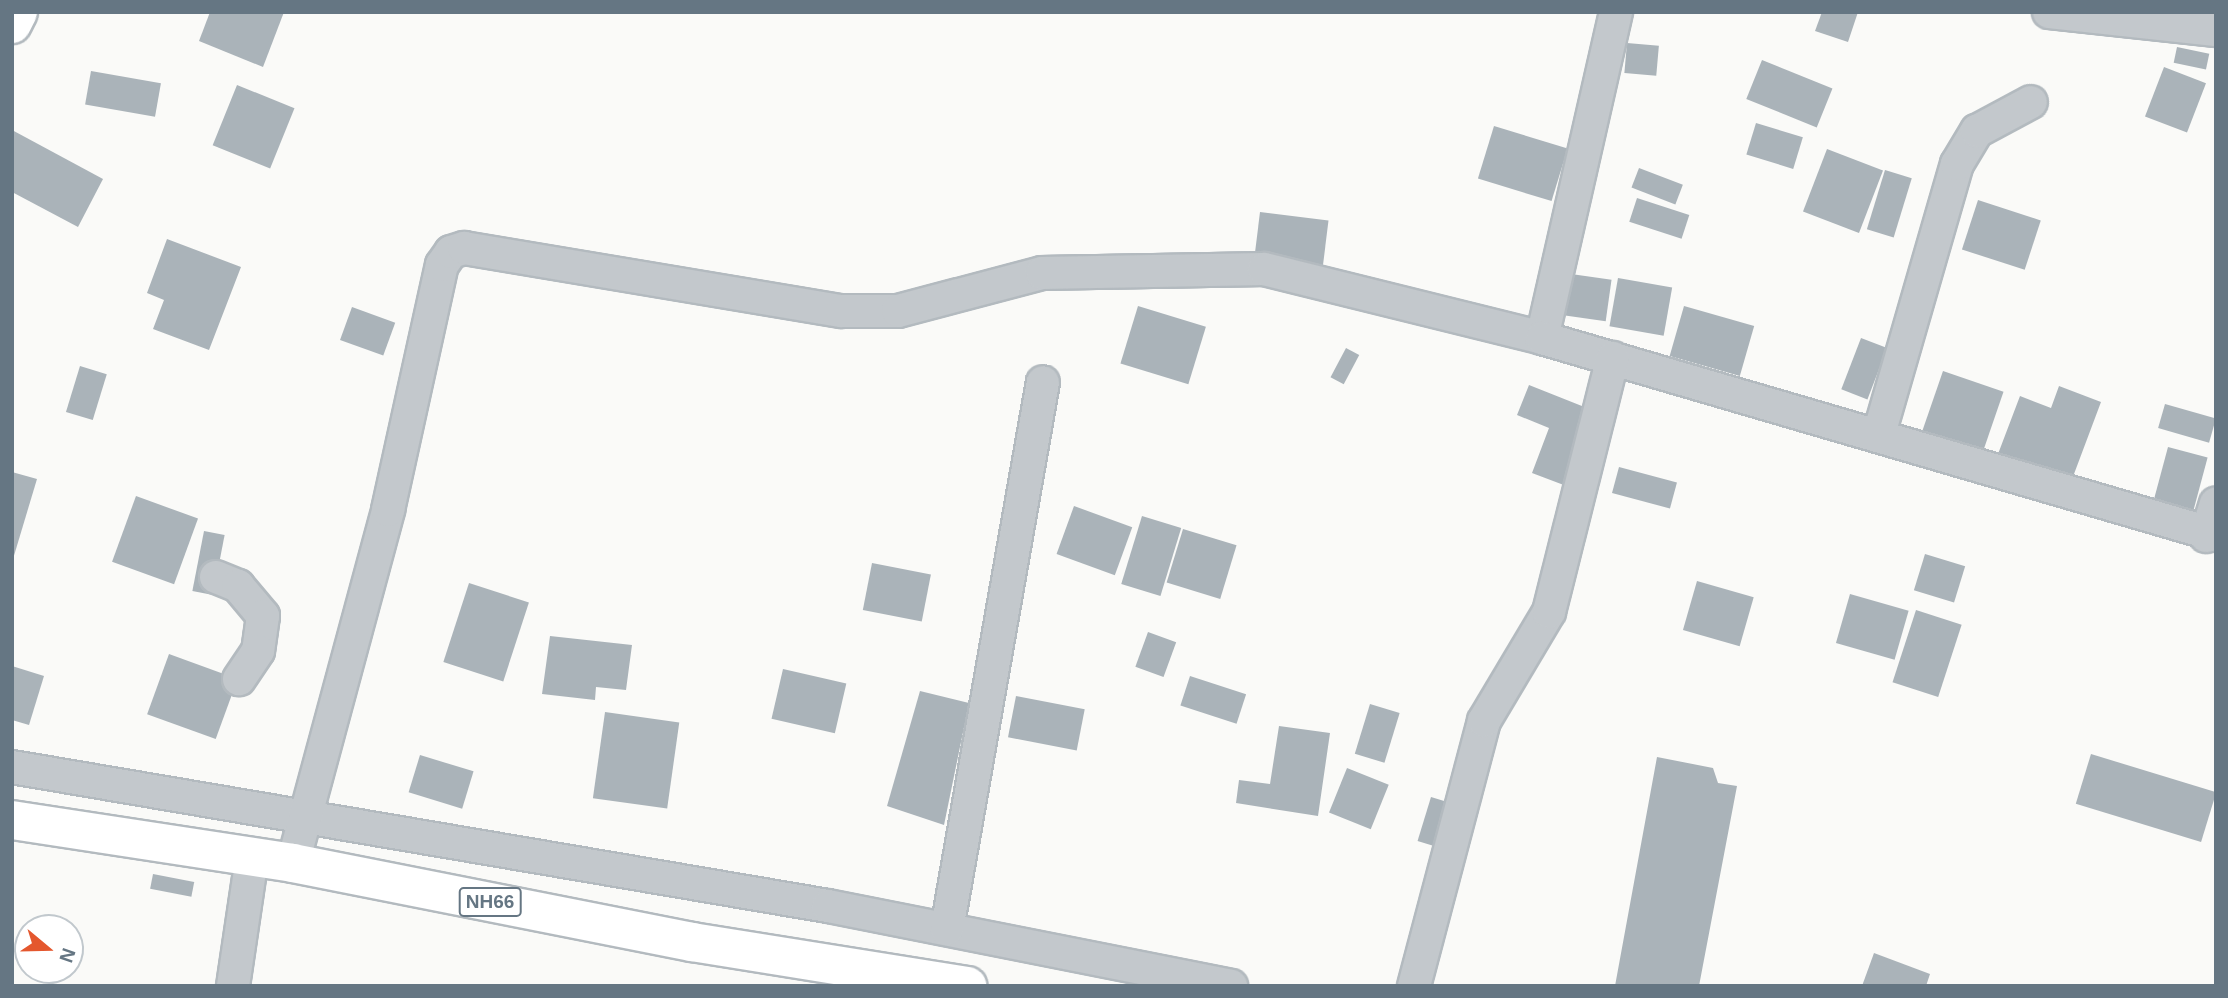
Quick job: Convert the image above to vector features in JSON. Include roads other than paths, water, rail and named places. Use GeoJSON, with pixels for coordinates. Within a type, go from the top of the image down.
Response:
{"type":"FeatureCollection","features":[{"type":"Feature","properties":{"kind":"main road"},"geometry":{"type":"LineString","coordinates":[[12,24],[18,12]]}},
{"type":"Feature","properties":{"kind":"main road","name":"NH66"},"geometry":{"type":"LineString","coordinates":[[12,820],[293,863],[692,942],[946,984]]}},
{"type":"Feature","properties":{"kind":"street"},"geometry":{"type":"LineString","coordinates":[[1542,338],[1616,12]]}},
{"type":"Feature","properties":{"kind":"street"},"geometry":{"type":"LineString","coordinates":[[2049,12],[2216,30]]}},
{"type":"Feature","properties":{"kind":"street"},"geometry":{"type":"LineString","coordinates":[[1879,434],[1958,164],[1978,131],[2031,102]]}},
{"type":"Feature","properties":{"kind":"street"},"geometry":{"type":"LineString","coordinates":[[293,863],[388,510],[442,265],[452,252],[464,248],[842,311],[898,312],[1042,273],[1264,269],[1613,358],[1879,434],[2211,536],[2216,503]]}},
{"type":"Feature","properties":{"kind":"street"},"geometry":{"type":"LineString","coordinates":[[1414,986],[1484,721],[1549,612],[1613,358]]}},
{"type":"Feature","properties":{"kind":"street"},"geometry":{"type":"LineString","coordinates":[[947,929],[1043,382]]}},
{"type":"Feature","properties":{"kind":"street"},"geometry":{"type":"LineString","coordinates":[[216,577],[238,586],[263,616],[258,651],[239,679]]}},
{"type":"Feature","properties":{"kind":"street"},"geometry":{"type":"LineString","coordinates":[[12,767],[947,929],[1231,986]]}},
{"type":"Feature","properties":{"kind":"street"},"geometry":{"type":"LineString","coordinates":[[233,986],[253,857]]}}]}
